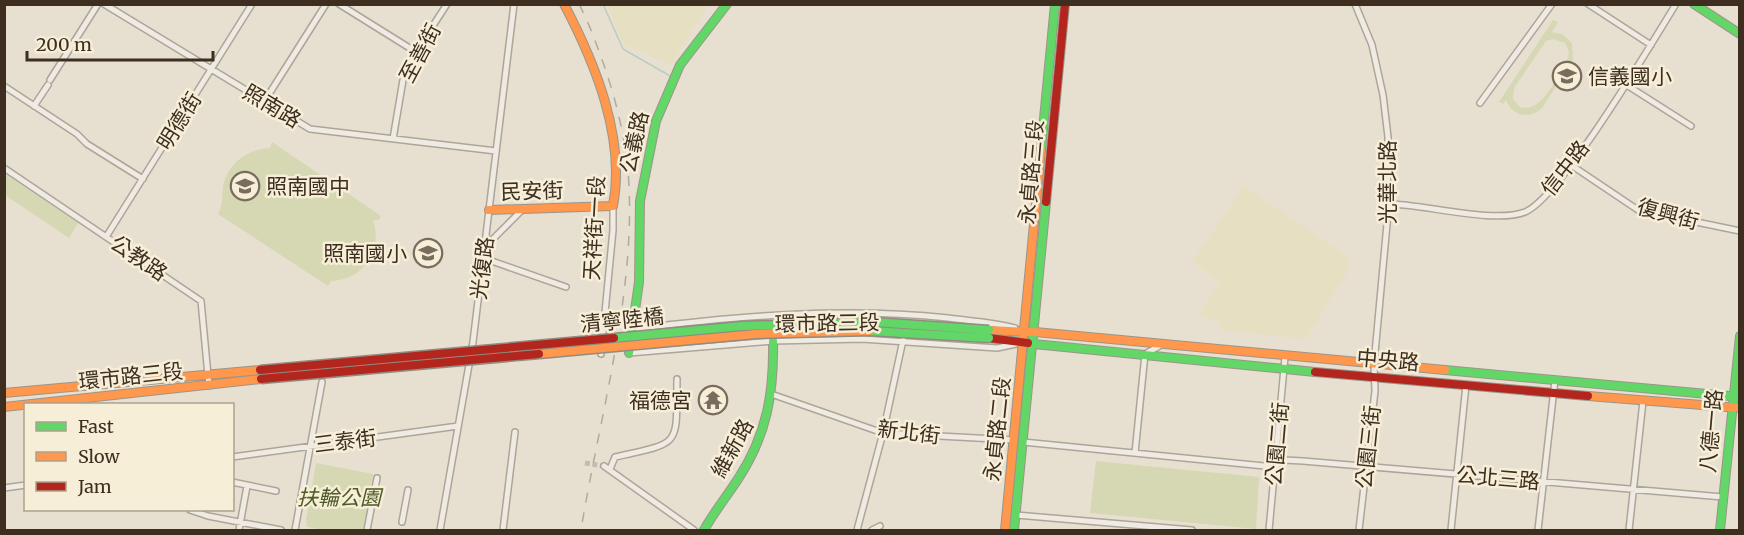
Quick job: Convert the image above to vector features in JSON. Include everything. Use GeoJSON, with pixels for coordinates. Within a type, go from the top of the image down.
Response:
{"type":"FeatureCollection","features":[{"type":"Feature","properties":{"kind":"street"},"geometry":{"type":"LineString","coordinates":[[34,106],[98,4]]}},
{"type":"Feature","properties":{"kind":"street","name":"照南路"},"geometry":{"type":"LineString","coordinates":[[104,4],[310,129],[496,151]]}},
{"type":"Feature","properties":{"kind":"street","name":"明德街"},"geometry":{"type":"LineString","coordinates":[[106,237],[252,4]]}},
{"type":"Feature","properties":{"kind":"street"},"geometry":{"type":"LineString","coordinates":[[264,102],[326,4]]}},
{"type":"Feature","properties":{"kind":"street"},"geometry":{"type":"LineString","coordinates":[[339,4],[416,52]]}},
{"type":"Feature","properties":{"kind":"street","name":"至善街"},"geometry":{"type":"LineString","coordinates":[[393,139],[403,80],[416,52],[447,4]]}},
{"type":"Feature","properties":{"kind":"street","name":"光復路"},"geometry":{"type":"LineString","coordinates":[[440,531],[473,342],[514,4]]}},
{"type":"Feature","properties":{"kind":"street","name":"天祥街一段"},"geometry":{"type":"LineString","coordinates":[[564,4],[586,50],[614,144],[618,186],[613,206],[614,230],[601,354]]}},
{"type":"Feature","properties":{"kind":"street","name":"公義路"},"geometry":{"type":"LineString","coordinates":[[629,353],[640,265],[640,211],[656,121],[676,72],[727,4]]}},
{"type":"Feature","properties":{"kind":"street","name":"永貞路三段"},"geometry":{"type":"LineString","coordinates":[[1029,343],[1055,4]]}},
{"type":"Feature","properties":{"kind":"street","name":"永貞路三段"},"geometry":{"type":"LineString","coordinates":[[1030,332],[1065,4]]}},
{"type":"Feature","properties":{"kind":"street","name":"光華北路"},"geometry":{"type":"LineString","coordinates":[[1355,4],[1372,45],[1383,95],[1388,137],[1388,204],[1374,364]]}},
{"type":"Feature","properties":{"kind":"street"},"geometry":{"type":"LineString","coordinates":[[1480,103],[1552,4]]}},
{"type":"Feature","properties":{"kind":"street"},"geometry":{"type":"LineString","coordinates":[[1588,4],[1651,45]]}},
{"type":"Feature","properties":{"kind":"street","name":"信中路"},"geometry":{"type":"LineString","coordinates":[[1388,204],[1414,204],[1481,214],[1525,212],[1544,198],[1571,165],[1676,4]]}},
{"type":"Feature","properties":{"kind":"street"},"geometry":{"type":"LineString","coordinates":[[1694,4],[1740,34]]}},
{"type":"Feature","properties":{"kind":"street"},"geometry":{"type":"LineString","coordinates":[[1625,84],[1691,126]]}},
{"type":"Feature","properties":{"kind":"street"},"geometry":{"type":"LineString","coordinates":[[4,86],[77,134],[87,144],[143,179]]}},
{"type":"Feature","properties":{"kind":"street","name":"復興街"},"geometry":{"type":"LineString","coordinates":[[1571,165],[1638,210],[1740,231]]}},
{"type":"Feature","properties":{"kind":"street","name":"公教路"},"geometry":{"type":"LineString","coordinates":[[4,168],[201,301],[209,386]]}},
{"type":"Feature","properties":{"kind":"street","name":"民安街"},"geometry":{"type":"LineString","coordinates":[[489,210],[613,206]]}},
{"type":"Feature","properties":{"kind":"street"},"geometry":{"type":"LineString","coordinates":[[484,248],[523,209]]}},
{"type":"Feature","properties":{"kind":"street"},"geometry":{"type":"LineString","coordinates":[[483,258],[566,287]]}},
{"type":"Feature","properties":{"kind":"street"},"geometry":{"type":"LineString","coordinates":[[801,315],[802,340]]}},
{"type":"Feature","properties":{"kind":"street","name":"環市路三段"},"geometry":{"type":"LineString","coordinates":[[633,329],[702,320],[801,315],[927,316],[994,322],[1030,332]]}},
{"type":"Feature","properties":{"kind":"street","name":"清寧陸橋"},"geometry":{"type":"LineString","coordinates":[[260,375],[756,334],[892,331],[989,334]]}},
{"type":"Feature","properties":{"kind":"street","name":"中央路"},"geometry":{"type":"LineString","coordinates":[[989,334],[1030,332],[1285,357],[1736,396]]}},
{"type":"Feature","properties":{"kind":"street","name":"中央路"},"geometry":{"type":"LineString","coordinates":[[989,334],[1029,343],[1283,369],[1736,408]]}},
{"type":"Feature","properties":{"kind":"street","name":"八德一路"},"geometry":{"type":"LineString","coordinates":[[1720,531],[1736,408],[1740,336]]}},
{"type":"Feature","properties":{"kind":"street","name":"環市路三段"},"geometry":{"type":"LineString","coordinates":[[629,353],[802,340],[903,340],[997,348],[1029,343]]}},
{"type":"Feature","properties":{"kind":"street"},"geometry":{"type":"LineString","coordinates":[[857,531],[884,433],[903,340]]}},
{"type":"Feature","properties":{"kind":"street","name":"維新路"},"geometry":{"type":"LineString","coordinates":[[704,531],[756,450],[765,431],[774,395],[773,341]]}},
{"type":"Feature","properties":{"kind":"street","name":"永貞路二段"},"geometry":{"type":"LineString","coordinates":[[1005,531],[1029,343]]}},
{"type":"Feature","properties":{"kind":"street"},"geometry":{"type":"LineString","coordinates":[[1135,453],[1145,354],[1163,344]]}},
{"type":"Feature","properties":{"kind":"street","name":"公園二街"},"geometry":{"type":"LineString","coordinates":[[1269,531],[1285,357]]}},
{"type":"Feature","properties":{"kind":"street","name":"公園三街"},"geometry":{"type":"LineString","coordinates":[[1359,531],[1374,364]]}},
{"type":"Feature","properties":{"kind":"street","name":"環市路三段"},"geometry":{"type":"LineString","coordinates":[[4,393],[208,374],[260,375]]}},
{"type":"Feature","properties":{"kind":"street","name":"環市路三段"},"geometry":{"type":"LineString","coordinates":[[35,403],[209,386],[260,375]]}},
{"type":"Feature","properties":{"kind":"street"},"geometry":{"type":"LineString","coordinates":[[677,379],[676,429],[672,439],[663,446],[615,457],[607,468],[648,500],[694,531]]}},
{"type":"Feature","properties":{"kind":"street"},"geometry":{"type":"LineString","coordinates":[[1538,531],[1555,380]]}},
{"type":"Feature","properties":{"kind":"street"},"geometry":{"type":"LineString","coordinates":[[295,531],[322,382]]}},
{"type":"Feature","properties":{"kind":"street"},"geometry":{"type":"LineString","coordinates":[[1451,531],[1466,385]]}},
{"type":"Feature","properties":{"kind":"street","name":"新北街"},"geometry":{"type":"LineString","coordinates":[[774,395],[884,433],[1018,441],[1135,453]]}},
{"type":"Feature","properties":{"kind":"street"},"geometry":{"type":"LineString","coordinates":[[1629,531],[1643,401]]}},
{"type":"Feature","properties":{"kind":"street","name":"環市路三段"},"geometry":{"type":"LineString","coordinates":[[4,406],[24,404]]}},
{"type":"Feature","properties":{"kind":"street","name":"三泰街"},"geometry":{"type":"LineString","coordinates":[[234,457],[458,426]]}},
{"type":"Feature","properties":{"kind":"street"},"geometry":{"type":"LineString","coordinates":[[503,531],[515,432]]}},
{"type":"Feature","properties":{"kind":"street","name":"永貞路二段"},"geometry":{"type":"LineString","coordinates":[[1014,531],[1018,441]]}},
{"type":"Feature","properties":{"kind":"street","name":"公北三路"},"geometry":{"type":"LineString","coordinates":[[1135,453],[1275,467],[1284,460],[1723,497]]}},
{"type":"Feature","properties":{"kind":"street"},"geometry":{"type":"LineString","coordinates":[[367,531],[377,478]]}},
{"type":"Feature","properties":{"kind":"street"},"geometry":{"type":"LineString","coordinates":[[234,483],[276,491]]}},
{"type":"Feature","properties":{"kind":"street"},"geometry":{"type":"LineString","coordinates":[[4,488],[24,485]]}},
{"type":"Feature","properties":{"kind":"street"},"geometry":{"type":"LineString","coordinates":[[239,531],[247,486]]}},
{"type":"Feature","properties":{"kind":"street"},"geometry":{"type":"LineString","coordinates":[[402,522],[408,490]]}},
{"type":"Feature","properties":{"kind":"street"},"geometry":{"type":"LineString","coordinates":[[193,511],[281,531]]}},
{"type":"Feature","properties":{"kind":"street"},"geometry":{"type":"LineString","coordinates":[[1016,515],[1128,528],[1192,531]]}},
{"type":"Feature","properties":{"kind":"street"},"geometry":{"type":"LineString","coordinates":[[872,531],[880,526]]}},
{"type":"Feature","properties":{"kind":"shaded area"},"geometry":{"type":"Polygon","coordinates":[[[607,5],[708,5],[671,65],[623,44],[607,5]]]}},
{"type":"Feature","properties":{"kind":"shaded area"},"geometry":{"type":"Polygon","coordinates":[[[1244,186],[1349,258],[1347,273],[1305,339],[1220,330],[1220,322],[1198,316],[1220,281],[1192,262],[1244,186]]]}},
{"type":"Feature","properties":{"kind":"green space"},"geometry":{"type":"Polygon","coordinates":[[[1553,20],[1558,22],[1552,32],[1562,34],[1572,43],[1573,60],[1542,108],[1526,115],[1512,110],[1506,100],[1503,104],[1499,102],[1553,20]],[[1553,39],[1546,41],[1514,88],[1513,99],[1520,107],[1528,108],[1536,105],[1549,91],[1568,58],[1569,52],[1565,43],[1553,39]]]}},
{"type":"Feature","properties":{"kind":"green space"},"geometry":{"type":"Polygon","coordinates":[[[272,142],[381,216],[379,220],[373,220],[375,242],[373,252],[368,261],[353,275],[331,281],[328,286],[218,214],[222,204],[225,179],[229,171],[239,159],[254,151],[270,148],[272,142]]]}},
{"type":"Feature","properties":{"kind":"green space"},"geometry":{"type":"Polygon","coordinates":[[[5,174],[78,223],[69,238],[5,195],[5,174]]]}},
{"type":"Feature","properties":{"kind":"green space"},"geometry":{"type":"Polygon","coordinates":[[[1096,461],[1259,477],[1256,529],[1090,513],[1096,461]]]}},
{"type":"Feature","properties":{"kind":"green space","name":"扶輪公園"},"geometry":{"type":"Polygon","coordinates":[[[316,463],[373,474],[363,530],[324,530],[307,527],[306,520],[316,463]]]}},
{"type":"Feature","properties":{"kind":"waterway"},"geometry":{"type":"LineString","coordinates":[[603,4],[623,49],[672,77]]}},
{"type":"Feature","properties":{"kind":"tunnel"},"geometry":{"type":"LineString","coordinates":[[585,463],[604,466]]}},
{"type":"Feature","properties":{"kind":"railway"},"geometry":{"type":"LineString","coordinates":[[579,4],[605,68],[618,114],[627,161],[630,206],[628,252],[616,346],[581,530]]}},
{"type":"Feature","properties":{"kind":"traffic: fast"},"geometry":{"type":"LineString","coordinates":[[629,353],[639,282],[640,201],[656,121],[680,65],[727,4]]}},
{"type":"Feature","properties":{"kind":"traffic: fast"},"geometry":{"type":"LineString","coordinates":[[1041,150],[1055,4]]}},
{"type":"Feature","properties":{"kind":"traffic: fast"},"geometry":{"type":"LineString","coordinates":[[1694,4],[1740,34]]}},
{"type":"Feature","properties":{"kind":"traffic: fast"},"geometry":{"type":"LineString","coordinates":[[1014,530],[1046,202]]}},
{"type":"Feature","properties":{"kind":"traffic: fast"},"geometry":{"type":"LineString","coordinates":[[614,338],[742,326],[874,322],[989,330]]}},
{"type":"Feature","properties":{"kind":"traffic: fast"},"geometry":{"type":"LineString","coordinates":[[870,331],[989,338]]}},
{"type":"Feature","properties":{"kind":"traffic: fast"},"geometry":{"type":"LineString","coordinates":[[1720,530],[1740,336]]}},
{"type":"Feature","properties":{"kind":"traffic: fast"},"geometry":{"type":"LineString","coordinates":[[704,530],[748,463],[762,430],[770,396],[773,341]]}},
{"type":"Feature","properties":{"kind":"traffic: fast"},"geometry":{"type":"LineString","coordinates":[[1034,344],[1315,372]]}},
{"type":"Feature","properties":{"kind":"traffic: fast"},"geometry":{"type":"LineString","coordinates":[[1445,370],[1740,397]]}},
{"type":"Feature","properties":{"kind":"traffic: slow"},"geometry":{"type":"LineString","coordinates":[[489,210],[613,206],[616,180],[615,154],[605,102],[587,51],[564,4]]}},
{"type":"Feature","properties":{"kind":"traffic: slow"},"geometry":{"type":"LineString","coordinates":[[1005,530],[1041,150]]}},
{"type":"Feature","properties":{"kind":"traffic: slow"},"geometry":{"type":"LineString","coordinates":[[989,330],[1031,332]]}},
{"type":"Feature","properties":{"kind":"traffic: slow"},"geometry":{"type":"LineString","coordinates":[[539,354],[756,334],[870,331]]}},
{"type":"Feature","properties":{"kind":"traffic: slow"},"geometry":{"type":"LineString","coordinates":[[1035,332],[1445,370]]}},
{"type":"Feature","properties":{"kind":"traffic: slow"},"geometry":{"type":"LineString","coordinates":[[4,393],[260,370]]}},
{"type":"Feature","properties":{"kind":"traffic: slow"},"geometry":{"type":"LineString","coordinates":[[41,403],[261,379]]}},
{"type":"Feature","properties":{"kind":"traffic: slow"},"geometry":{"type":"LineString","coordinates":[[1588,396],[1740,408]]}},
{"type":"Feature","properties":{"kind":"traffic: slow"},"geometry":{"type":"LineString","coordinates":[[4,407],[24,405]]}},
{"type":"Feature","properties":{"kind":"traffic: jam"},"geometry":{"type":"LineString","coordinates":[[1046,202],[1065,4]]}},
{"type":"Feature","properties":{"kind":"traffic: jam"},"geometry":{"type":"LineString","coordinates":[[260,370],[614,338]]}},
{"type":"Feature","properties":{"kind":"traffic: jam"},"geometry":{"type":"LineString","coordinates":[[989,338],[1028,343]]}},
{"type":"Feature","properties":{"kind":"traffic: jam"},"geometry":{"type":"LineString","coordinates":[[261,379],[539,354]]}},
{"type":"Feature","properties":{"kind":"traffic: jam"},"geometry":{"type":"LineString","coordinates":[[1315,372],[1588,396]]}},
{"type":"Feature","properties":{"kind":"place","name":"信義國小"},"geometry":{"type":"Point","coordinates":[1567,76]}},
{"type":"Feature","properties":{"kind":"place","name":"照南國中"},"geometry":{"type":"Point","coordinates":[245,186]}},
{"type":"Feature","properties":{"kind":"place","name":"照南國小"},"geometry":{"type":"Point","coordinates":[428,253]}},
{"type":"Feature","properties":{"kind":"place","name":"福德宮"},"geometry":{"type":"Point","coordinates":[713,400]}}]}
